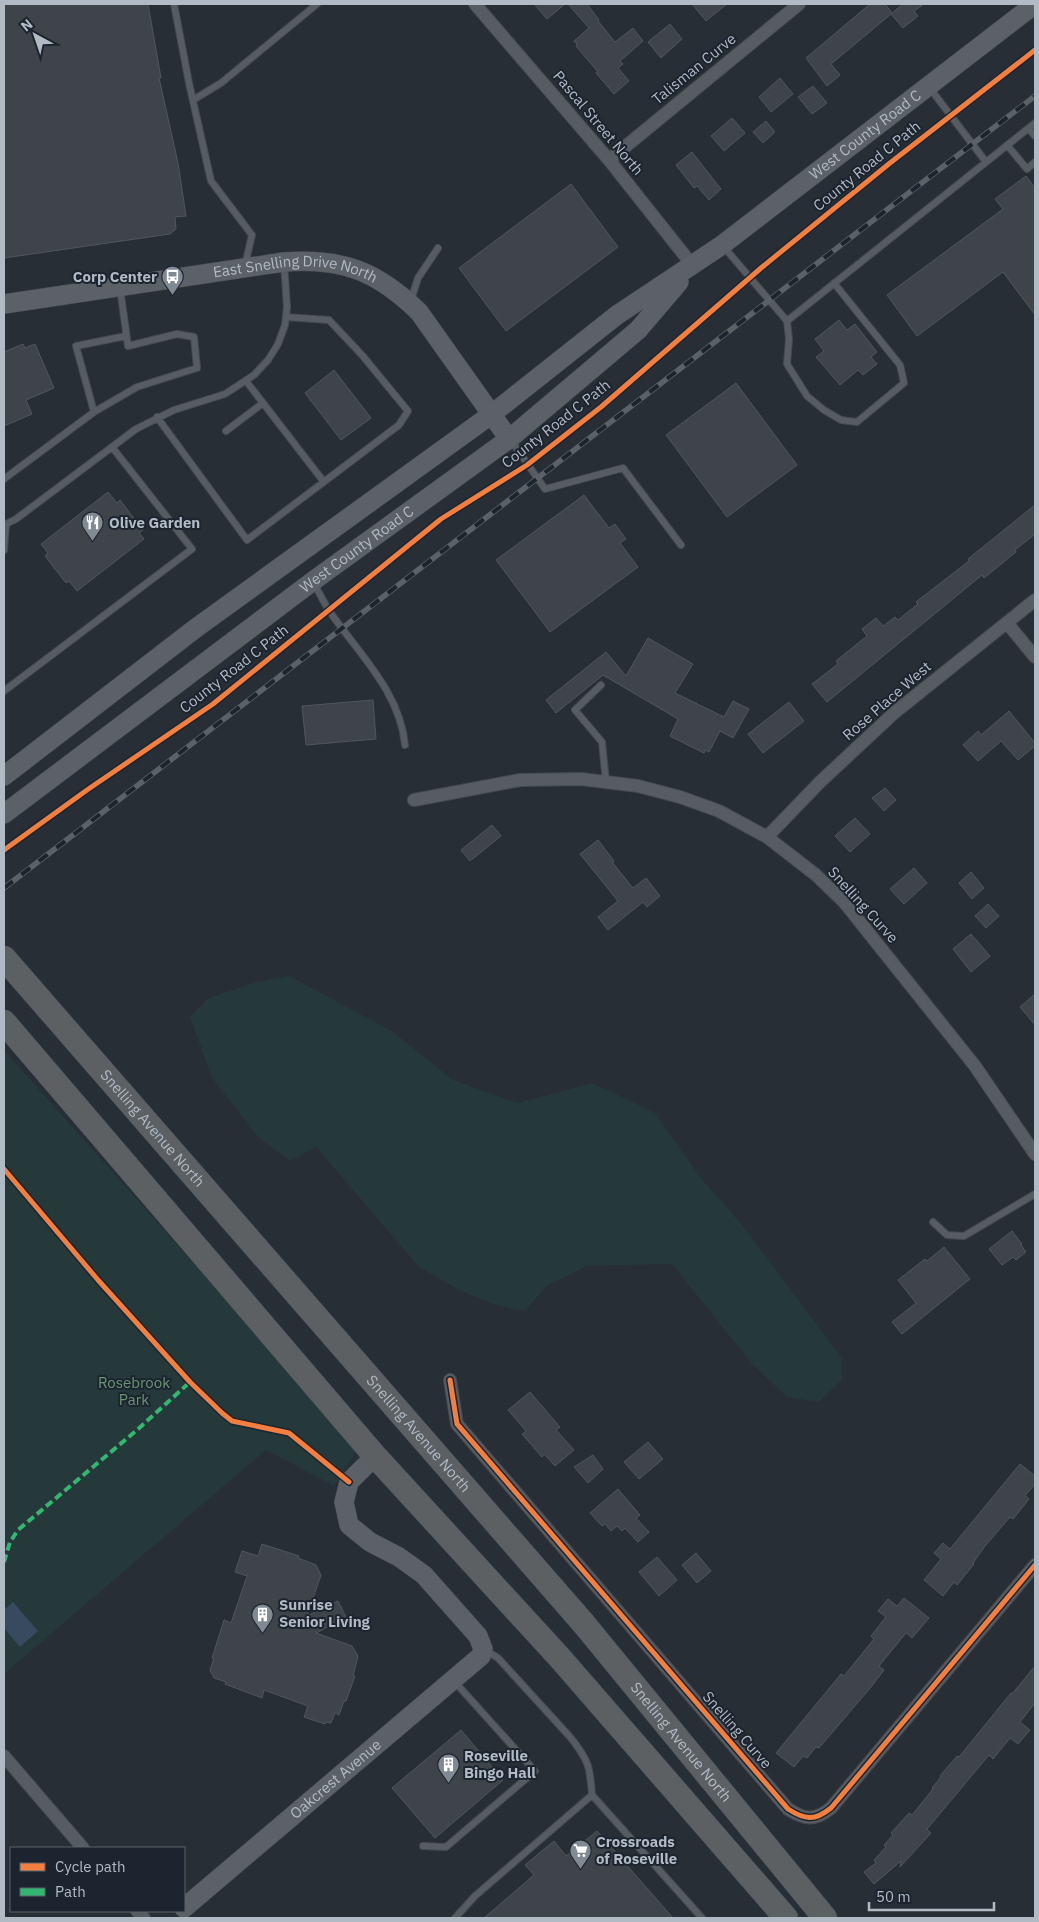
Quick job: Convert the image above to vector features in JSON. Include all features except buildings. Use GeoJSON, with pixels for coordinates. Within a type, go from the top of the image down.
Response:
{"type":"FeatureCollection","features":[{"type":"Feature","properties":{"kind":"highway","name":"Snelling Avenue North"},"geometry":{"type":"LineString","coordinates":[[4,958],[584,1624],[825,1918]]}},
{"type":"Feature","properties":{"kind":"highway"},"geometry":{"type":"LineString","coordinates":[[4,1022],[375,1456],[560,1658],[786,1918]]}},
{"type":"Feature","properties":{"kind":"highway"},"geometry":{"type":"LineString","coordinates":[[783,1866],[834,1918]]}},
{"type":"Feature","properties":{"kind":"main road","name":"West County Road C"},"geometry":{"type":"LineString","coordinates":[[4,776],[196,628],[492,414],[617,315],[722,245],[1035,4]]}},
{"type":"Feature","properties":{"kind":"main road","name":"East Snelling Drive North"},"geometry":{"type":"LineString","coordinates":[[4,304],[284,262],[309,260],[327,262],[359,270],[380,280],[401,295],[424,319],[510,439]]}},
{"type":"Feature","properties":{"kind":"main road","name":"West County Road C"},"geometry":{"type":"LineString","coordinates":[[4,814],[313,581],[510,439],[638,330],[693,266]]}},
{"type":"Feature","properties":{"kind":"main road"},"geometry":{"type":"LineString","coordinates":[[313,581],[313,559],[322,536]]}},
{"type":"Feature","properties":{"kind":"main road"},"geometry":{"type":"LineString","coordinates":[[375,1456],[349,1482],[344,1502],[349,1525],[370,1542],[399,1557],[424,1575],[478,1636],[483,1649]]}},
{"type":"Feature","properties":{"kind":"main road","name":"Oakcrest Avenue"},"geometry":{"type":"LineString","coordinates":[[185,1907],[481,1656],[483,1649]]}},
{"type":"Feature","properties":{"kind":"street","name":"Pascal Street North"},"geometry":{"type":"LineString","coordinates":[[475,4],[609,160],[693,266]]}},
{"type":"Feature","properties":{"kind":"street","name":"Talisman Curve"},"geometry":{"type":"LineString","coordinates":[[609,160],[799,4]]}},
{"type":"Feature","properties":{"kind":"street","name":"Rose Place West"},"geometry":{"type":"LineString","coordinates":[[767,837],[820,782],[894,713],[1035,600]]}},
{"type":"Feature","properties":{"kind":"street"},"geometry":{"type":"LineString","coordinates":[[1007,624],[1035,657]]}},
{"type":"Feature","properties":{"kind":"street","name":"Snelling Curve"},"geometry":{"type":"LineString","coordinates":[[414,800],[520,780],[581,779],[638,786],[680,797],[719,811],[767,837],[816,875],[844,902],[975,1066],[1035,1154]]}},
{"type":"Feature","properties":{"kind":"street","name":"Snelling Curve"},"geometry":{"type":"LineString","coordinates":[[450,1380],[457,1424],[788,1809],[798,1816],[807,1818],[821,1816],[831,1808],[1035,1565]]}},
{"type":"Feature","properties":{"kind":"street"},"geometry":{"type":"LineString","coordinates":[[4,1756],[82,1847]]}},
{"type":"Feature","properties":{"kind":"lane"},"geometry":{"type":"LineString","coordinates":[[174,4],[211,181],[252,235],[244,268]]}},
{"type":"Feature","properties":{"kind":"lane"},"geometry":{"type":"LineString","coordinates":[[193,100],[221,83],[317,4]]}},
{"type":"Feature","properties":{"kind":"lane"},"geometry":{"type":"LineString","coordinates":[[928,86],[986,162]]}},
{"type":"Feature","properties":{"kind":"lane"},"geometry":{"type":"LineString","coordinates":[[787,321],[1035,123]]}},
{"type":"Feature","properties":{"kind":"lane"},"geometry":{"type":"LineString","coordinates":[[1029,128],[1035,136]]}},
{"type":"Feature","properties":{"kind":"lane"},"geometry":{"type":"LineString","coordinates":[[1007,145],[1027,169],[1035,162]]}},
{"type":"Feature","properties":{"kind":"lane"},"geometry":{"type":"LineString","coordinates":[[722,245],[787,321],[789,339],[787,364],[807,396],[824,410],[841,420],[857,422],[904,383],[900,365],[834,283]]}},
{"type":"Feature","properties":{"kind":"lane"},"geometry":{"type":"LineString","coordinates":[[410,304],[418,278],[438,248]]}},
{"type":"Feature","properties":{"kind":"lane"},"geometry":{"type":"LineString","coordinates":[[4,550],[5,525],[16,520],[136,429],[156,417],[225,394],[246,381],[268,360],[278,344],[286,317],[284,262]]}},
{"type":"Feature","properties":{"kind":"lane"},"geometry":{"type":"LineString","coordinates":[[4,479],[94,412],[137,387],[197,368],[194,337],[177,334],[128,346],[120,286]]}},
{"type":"Feature","properties":{"kind":"lane"},"geometry":{"type":"LineString","coordinates":[[156,417],[247,540],[399,425],[408,411],[362,354],[329,320],[286,317]]}},
{"type":"Feature","properties":{"kind":"lane"},"geometry":{"type":"LineString","coordinates":[[94,412],[76,346],[126,336]]}},
{"type":"Feature","properties":{"kind":"lane"},"geometry":{"type":"LineString","coordinates":[[246,381],[324,482]]}},
{"type":"Feature","properties":{"kind":"lane"},"geometry":{"type":"LineString","coordinates":[[226,431],[263,403]]}},
{"type":"Feature","properties":{"kind":"lane"},"geometry":{"type":"LineString","coordinates":[[510,439],[545,489],[623,468],[681,545]]}},
{"type":"Feature","properties":{"kind":"lane"},"geometry":{"type":"LineString","coordinates":[[4,691],[192,549],[112,447]]}},
{"type":"Feature","properties":{"kind":"lane"},"geometry":{"type":"LineString","coordinates":[[313,581],[329,610],[370,664],[392,699],[404,735],[405,745]]}},
{"type":"Feature","properties":{"kind":"lane"},"geometry":{"type":"LineString","coordinates":[[601,685],[575,710],[602,742],[606,782]]}},
{"type":"Feature","properties":{"kind":"lane"},"geometry":{"type":"LineString","coordinates":[[933,1222],[947,1234],[964,1236],[1035,1194]]}},
{"type":"Feature","properties":{"kind":"lane"},"geometry":{"type":"LineString","coordinates":[[483,1649],[498,1658],[581,1750],[590,1768],[592,1795],[702,1918]]}},
{"type":"Feature","properties":{"kind":"lane"},"geometry":{"type":"LineString","coordinates":[[423,1846],[446,1847],[535,1771],[453,1680]]}},
{"type":"Feature","properties":{"kind":"lane"},"geometry":{"type":"LineString","coordinates":[[455,1918],[475,1896],[592,1795]]}},
{"type":"Feature","properties":{"kind":"green space"},"geometry":{"type":"Polygon","coordinates":[[[289,976],[392,1031],[453,1080],[517,1103],[593,1083],[655,1113],[701,1178],[744,1227],[841,1357],[842,1380],[819,1402],[787,1397],[752,1364],[672,1264],[587,1266],[548,1285],[525,1311],[496,1305],[461,1291],[419,1267],[316,1147],[290,1161],[259,1138],[212,1078],[190,1017],[209,998],[253,983],[289,976]]]}},
{"type":"Feature","properties":{"kind":"green space","name":"Rosebrook Park"},"geometry":{"type":"Polygon","coordinates":[[[4,1050],[358,1448],[334,1486],[266,1450],[4,1674],[4,1050]]]}},
{"type":"Feature","properties":{"kind":"water"},"geometry":{"type":"Polygon","coordinates":[[[13,1602],[38,1631],[20,1647],[4,1628],[4,1610],[13,1602]]]}},
{"type":"Feature","properties":{"kind":"railway"},"geometry":{"type":"LineString","coordinates":[[4,888],[1035,96]]}},
{"type":"Feature","properties":{"kind":"marked path"},"geometry":{"type":"LineString","coordinates":[[4,1562],[10,1542],[18,1530],[137,1430],[190,1382]]}},
{"type":"Feature","properties":{"kind":"cycle path","name":"County Road C Path"},"geometry":{"type":"LineString","coordinates":[[4,850],[87,790],[213,704],[441,519],[527,465],[601,407],[761,268],[890,163],[1035,50]]}},
{"type":"Feature","properties":{"kind":"cycle path"},"geometry":{"type":"LineString","coordinates":[[4,1169],[98,1280],[190,1382],[222,1413],[232,1421],[289,1433],[349,1482]]}},
{"type":"Feature","properties":{"kind":"cycle path"},"geometry":{"type":"LineString","coordinates":[[450,1380],[457,1424],[788,1809],[805,1817],[815,1817],[831,1808],[1035,1565]]}},
{"type":"Feature","properties":{"kind":"place","name":"Corp Center"},"geometry":{"type":"Point","coordinates":[173,296]}},
{"type":"Feature","properties":{"kind":"place","name":"Olive Garden"},"geometry":{"type":"Point","coordinates":[93,542]}},
{"type":"Feature","properties":{"kind":"place","name":"Sunrise Senior Living"},"geometry":{"type":"Point","coordinates":[263,1633]}},
{"type":"Feature","properties":{"kind":"place","name":"Roseville Bingo Hall"},"geometry":{"type":"Point","coordinates":[448,1784]}},
{"type":"Feature","properties":{"kind":"place","name":"Crossroads of Roseville"},"geometry":{"type":"Point","coordinates":[580,1870]}}]}
